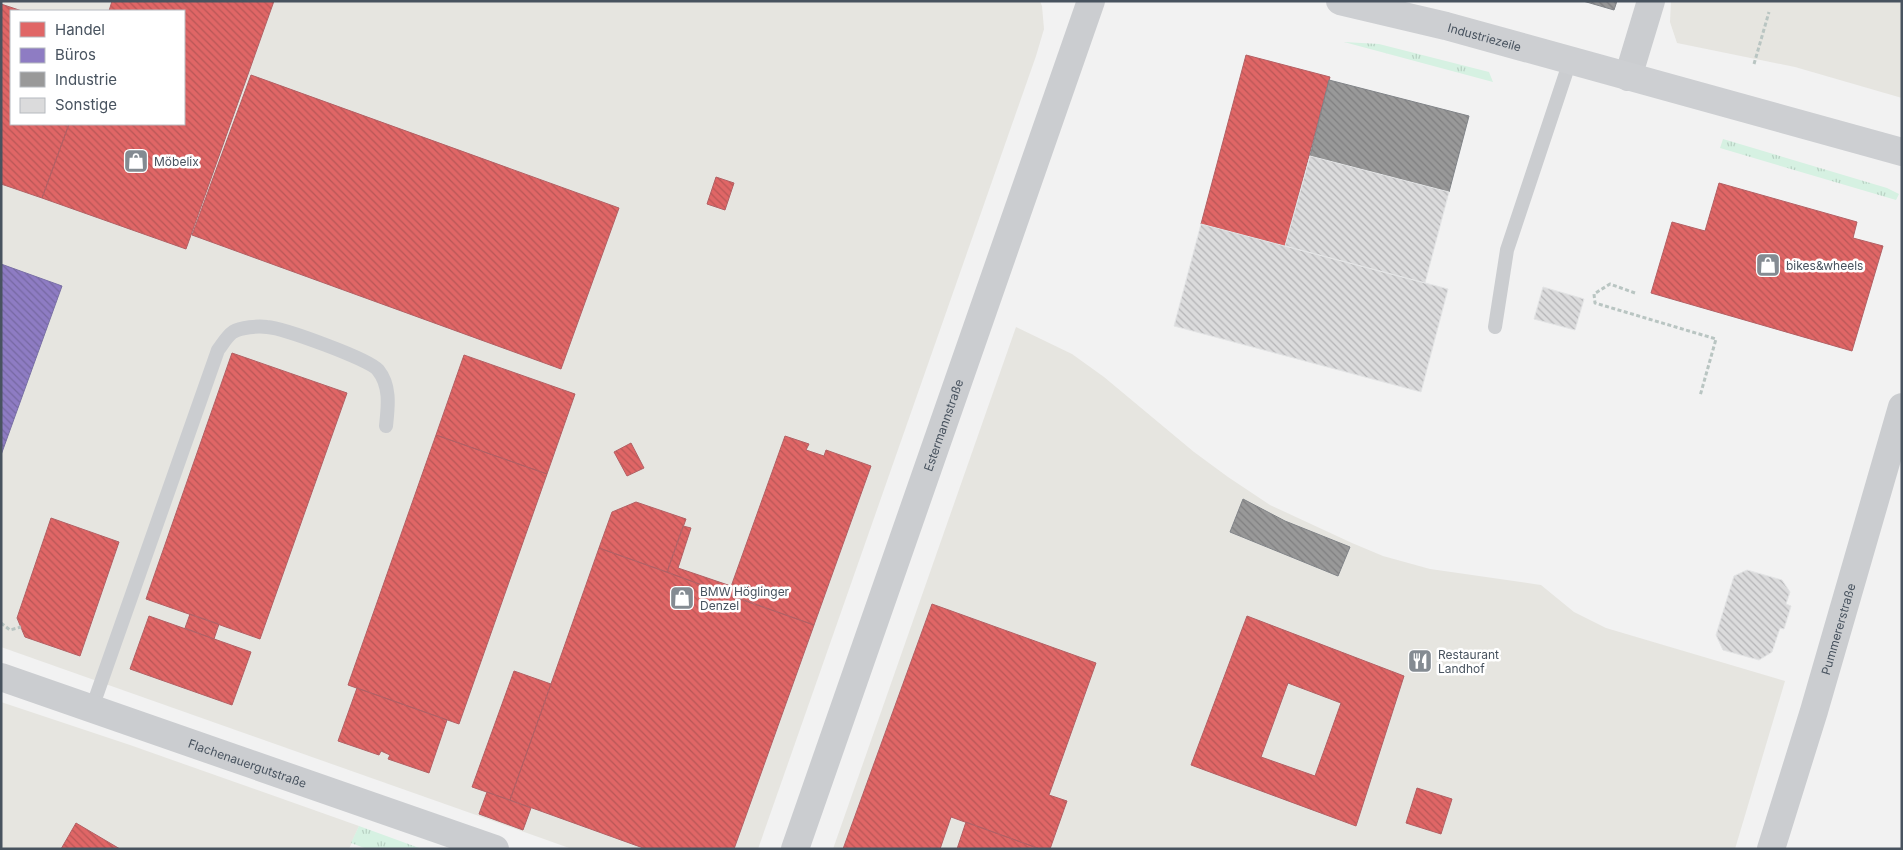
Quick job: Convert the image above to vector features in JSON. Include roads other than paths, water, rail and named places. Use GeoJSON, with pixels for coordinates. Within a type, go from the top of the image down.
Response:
{"type":"FeatureCollection","features":[{"type":"Feature","properties":{"kind":"main road","name":"Industriezeile"},"geometry":{"type":"LineString","coordinates":[[1340,1],[1446,26],[1902,152]]}},
{"type":"Feature","properties":{"kind":"street","name":"Estermannstraße"},"geometry":{"type":"LineString","coordinates":[[795,849],[1091,1]]}},
{"type":"Feature","properties":{"kind":"street"},"geometry":{"type":"LineString","coordinates":[[1628,77],[1650,1]]}},
{"type":"Feature","properties":{"kind":"street","name":"Pummererstraße"},"geometry":{"type":"LineString","coordinates":[[1771,849],[1814,712],[1902,407]]}},
{"type":"Feature","properties":{"kind":"street","name":"Flachenauergutstraße"},"geometry":{"type":"LineString","coordinates":[[1,677],[495,849]]}},
{"type":"Feature","properties":{"kind":"lane"},"geometry":{"type":"LineString","coordinates":[[1495,326],[1506,250],[1570,61]]}},
{"type":"Feature","properties":{"kind":"lane"},"geometry":{"type":"LineString","coordinates":[[92,708],[218,350],[233,332],[249,328],[268,327],[288,332],[361,358],[378,369],[386,385],[388,403],[386,426]]}},
{"type":"Feature","properties":{"kind":"place","name":"Möbelix"},"geometry":{"type":"Point","coordinates":[136,161]}},
{"type":"Feature","properties":{"kind":"place","name":"bikes&wheels"},"geometry":{"type":"Point","coordinates":[1768,265]}},
{"type":"Feature","properties":{"kind":"place","name":"BMW Höglinger Denzel"},"geometry":{"type":"Point","coordinates":[682,598]}},
{"type":"Feature","properties":{"kind":"place","name":"Restaurant Landhof"},"geometry":{"type":"Point","coordinates":[1420,661]}}]}
